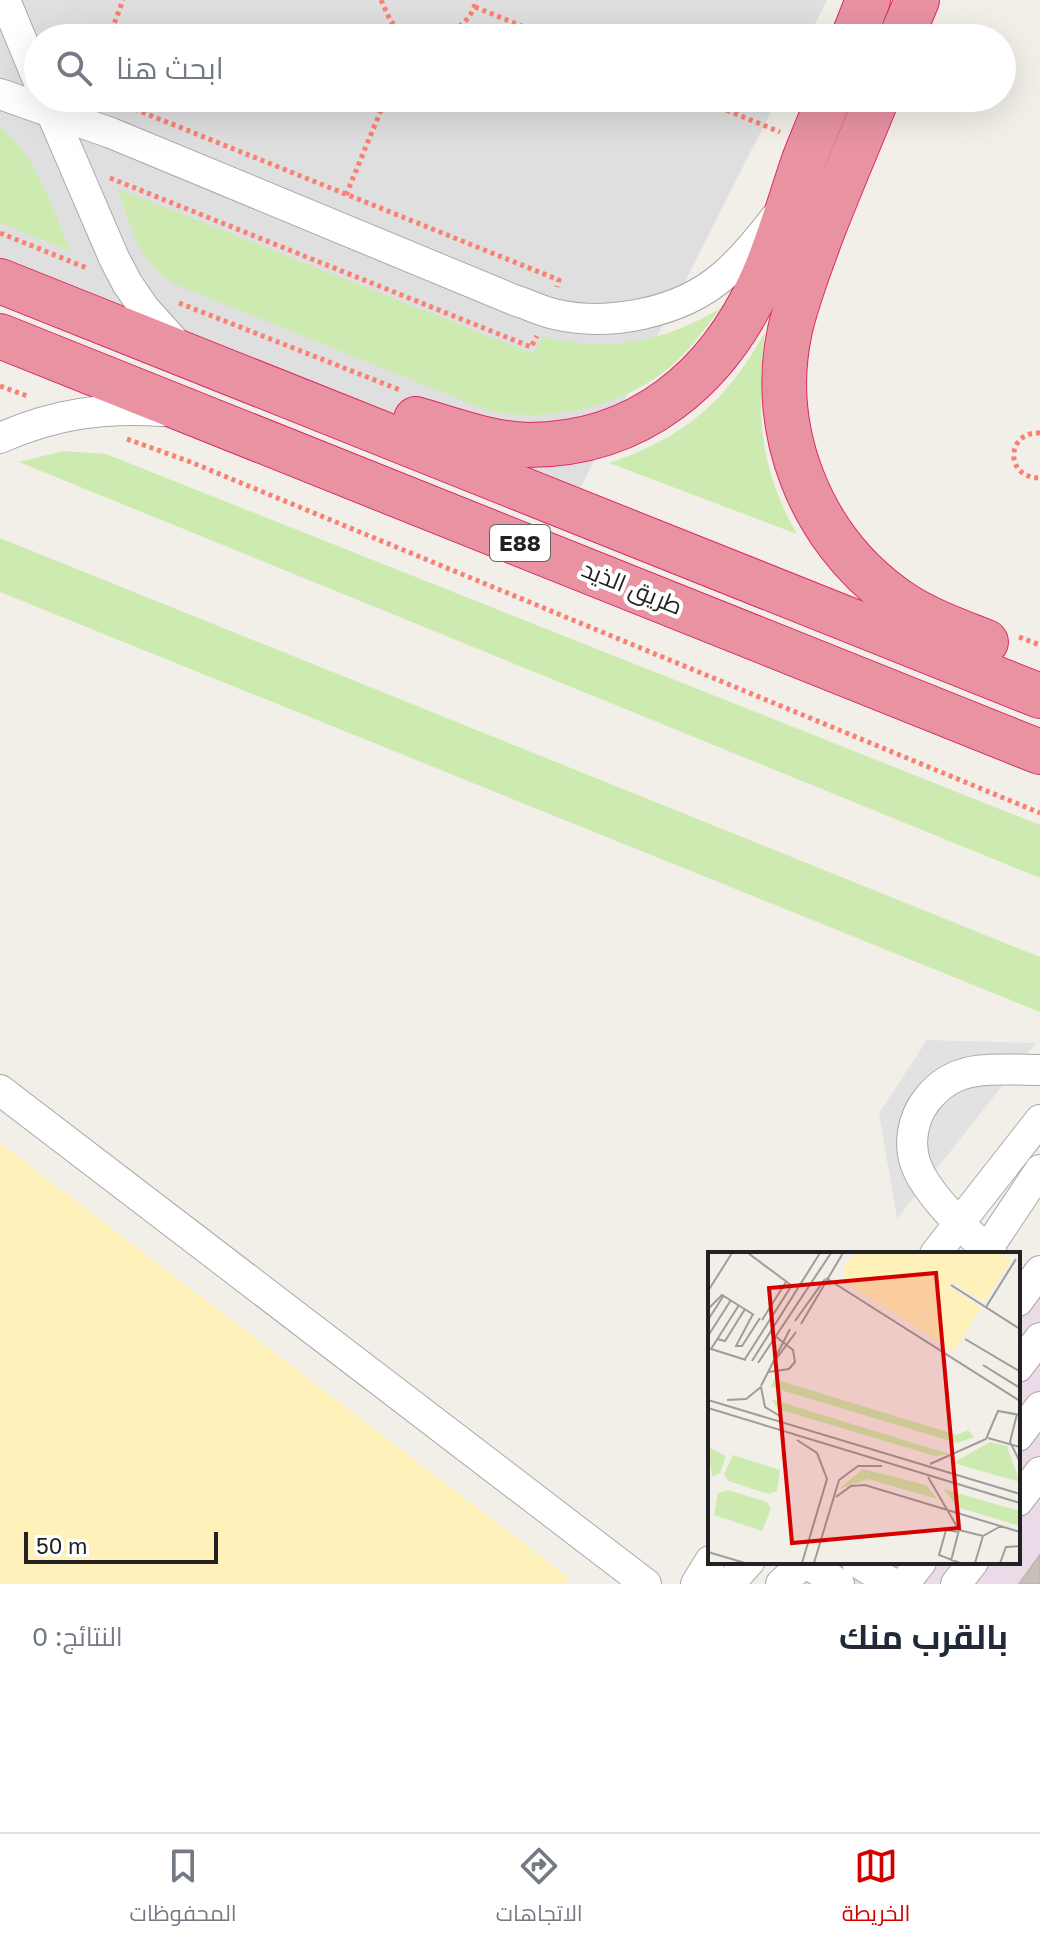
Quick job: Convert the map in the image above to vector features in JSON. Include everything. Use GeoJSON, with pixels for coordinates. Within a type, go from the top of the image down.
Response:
{"type":"FeatureCollection","features":[{"type":"Feature","properties":{"kind":"highway"},"geometry":{"type":"LineString","coordinates":[[859,24],[868,0]]}},
{"type":"Feature","properties":{"kind":"highway"},"geometry":{"type":"LineString","coordinates":[[907,24],[917,0]]}},
{"type":"Feature","properties":{"kind":"highway"},"geometry":{"type":"LineString","coordinates":[[282,393],[362,402],[473,437],[527,445],[563,443],[591,437],[645,417],[691,383],[730,339],[772,257],[824,112]]}},
{"type":"Feature","properties":{"kind":"highway"},"geometry":{"type":"LineString","coordinates":[[871,112],[807,273],[790,332],[785,375],[786,418],[795,460],[811,500],[833,538],[861,570],[883,589],[931,620],[1025,649]]}},
{"type":"Feature","properties":{"kind":"highway","name":"E88"},"geometry":{"type":"LineString","coordinates":[[0,281],[1040,696]]}},
{"type":"Feature","properties":{"kind":"highway","name":"طريق الذيد"},"geometry":{"type":"LineString","coordinates":[[0,336],[1040,752]]}},
{"type":"Feature","properties":{"kind":"highway"},"geometry":{"type":"LineString","coordinates":[[709,619],[748,655],[794,683],[1040,784]]}},
{"type":"Feature","properties":{"kind":"street"},"geometry":{"type":"LineString","coordinates":[[5,0],[24,46]]}},
{"type":"Feature","properties":{"kind":"street"},"geometry":{"type":"LineString","coordinates":[[0,94],[24,100]]}},
{"type":"Feature","properties":{"kind":"street"},"geometry":{"type":"LineString","coordinates":[[51,112],[127,283],[144,308],[186,355]]}},
{"type":"Feature","properties":{"kind":"street"},"geometry":{"type":"LineString","coordinates":[[64,112],[514,300],[555,314],[598,319],[642,315],[669,306],[720,278],[752,248],[792,196]]}},
{"type":"Feature","properties":{"kind":"street"},"geometry":{"type":"LineString","coordinates":[[0,438],[43,421],[79,413],[126,409],[173,412],[219,423]]}},
{"type":"Feature","properties":{"kind":"street"},"geometry":{"type":"LineString","coordinates":[[987,1252],[930,1189],[916,1165],[912,1138],[919,1110],[936,1088],[960,1074],[1040,1070]]}},
{"type":"Feature","properties":{"kind":"street"},"geometry":{"type":"LineString","coordinates":[[0,1090],[646,1584]]}},
{"type":"Feature","properties":{"kind":"street"},"geometry":{"type":"LineString","coordinates":[[937,1252],[1040,1120]]}},
{"type":"Feature","properties":{"kind":"street"},"geometry":{"type":"LineString","coordinates":[[989,1252],[1040,1170]]}},
{"type":"Feature","properties":{"kind":"street"},"geometry":{"type":"LineString","coordinates":[[1020,1364],[1040,1338]]}},
{"type":"Feature","properties":{"kind":"street"},"geometry":{"type":"LineString","coordinates":[[1020,1433],[1040,1407]]}},
{"type":"Feature","properties":{"kind":"street"},"geometry":{"type":"LineString","coordinates":[[1020,1498],[1040,1472]]}},
{"type":"Feature","properties":{"kind":"street"},"geometry":{"type":"LineString","coordinates":[[696,1584],[708,1564]]}},
{"type":"Feature","properties":{"kind":"street"},"geometry":{"type":"LineString","coordinates":[[729,1584],[747,1564]]}},
{"type":"Feature","properties":{"kind":"street"},"geometry":{"type":"LineString","coordinates":[[781,1584],[805,1564]]}},
{"type":"Feature","properties":{"kind":"street"},"geometry":{"type":"LineString","coordinates":[[810,1564],[839,1584]]}},
{"type":"Feature","properties":{"kind":"street"},"geometry":{"type":"LineString","coordinates":[[904,1584],[919,1564]]}},
{"type":"Feature","properties":{"kind":"street"},"geometry":{"type":"LineString","coordinates":[[956,1584],[971,1564]]}},
{"type":"Feature","properties":{"kind":"street"},"geometry":{"type":"LineString","coordinates":[[863,1569],[893,1584]]}},
{"type":"Feature","properties":{"kind":"path"},"geometry":{"type":"LineString","coordinates":[[114,24],[123,0]]}},
{"type":"Feature","properties":{"kind":"path"},"geometry":{"type":"LineString","coordinates":[[381,0],[394,24]]}},
{"type":"Feature","properties":{"kind":"path"},"geometry":{"type":"LineString","coordinates":[[463,24],[475,3],[521,24]]}},
{"type":"Feature","properties":{"kind":"path"},"geometry":{"type":"LineString","coordinates":[[142,112],[559,280],[554,296]]}},
{"type":"Feature","properties":{"kind":"path"},"geometry":{"type":"LineString","coordinates":[[333,225],[380,112]]}},
{"type":"Feature","properties":{"kind":"path"},"geometry":{"type":"LineString","coordinates":[[731,112],[780,132],[784,121]]}},
{"type":"Feature","properties":{"kind":"path"},"geometry":{"type":"LineString","coordinates":[[0,386],[79,413]]}},
{"type":"Feature","properties":{"kind":"path"},"geometry":{"type":"LineString","coordinates":[[1040,433],[1025,436],[1017,443],[1014,453],[1015,464],[1021,473],[1040,478]]}},
{"type":"Feature","properties":{"kind":"path"},"geometry":{"type":"LineString","coordinates":[[123,437],[188,461],[1040,813]]}},
{"type":"Feature","properties":{"kind":"path"},"geometry":{"type":"LineString","coordinates":[[1025,649],[1040,645]]}},
{"type":"Feature","properties":{"kind":"shaded area"},"geometry":{"type":"Polygon","coordinates":[[[0,0],[827,0],[815,24],[24,24],[24,112],[771,112],[560,528],[0,303],[0,0]]]}},
{"type":"Feature","properties":{"kind":"shaded area"},"geometry":{"type":"Polygon","coordinates":[[[927,1040],[1036,1043],[897,1219],[879,1113],[927,1040]]]}},
{"type":"Feature","properties":{"kind":"shaded area"},"geometry":{"type":"Polygon","coordinates":[[[1040,1256],[1040,1584],[769,1584],[784,1564],[1020,1564],[1020,1284],[1040,1256]]]}},
{"type":"Feature","properties":{"kind":"green space"},"geometry":{"type":"Polygon","coordinates":[[[0,127],[34,168],[71,251],[0,223],[0,127]]]}},
{"type":"Feature","properties":{"kind":"green space"},"geometry":{"type":"Polygon","coordinates":[[[118,189],[533,354],[543,337],[591,344],[635,341],[678,329],[721,308],[681,357],[664,372],[624,396],[555,414],[502,413],[479,407],[177,285],[144,255],[118,189]]]}},
{"type":"Feature","properties":{"kind":"green space"},"geometry":{"type":"Polygon","coordinates":[[[765,332],[761,387],[763,436],[774,484],[797,534],[609,463],[660,442],[701,414],[735,378],[765,332]]]}},
{"type":"Feature","properties":{"kind":"green space"},"geometry":{"type":"Polygon","coordinates":[[[63,451],[106,454],[1040,825],[1040,878],[19,462],[63,451]]]}},
{"type":"Feature","properties":{"kind":"green space"},"geometry":{"type":"Polygon","coordinates":[[[0,538],[1040,957],[1040,1012],[0,592],[0,538]]]}},
{"type":"Feature","properties":{"kind":"sand"},"geometry":{"type":"Polygon","coordinates":[[[0,1143],[568,1577],[568,1584],[0,1584],[0,1143]]]}},
{"type":"Feature","properties":{"kind":"building"},"geometry":{"type":"Polygon","coordinates":[[[1040,1555],[1040,1584],[1019,1584],[1040,1555]]]}}]}
